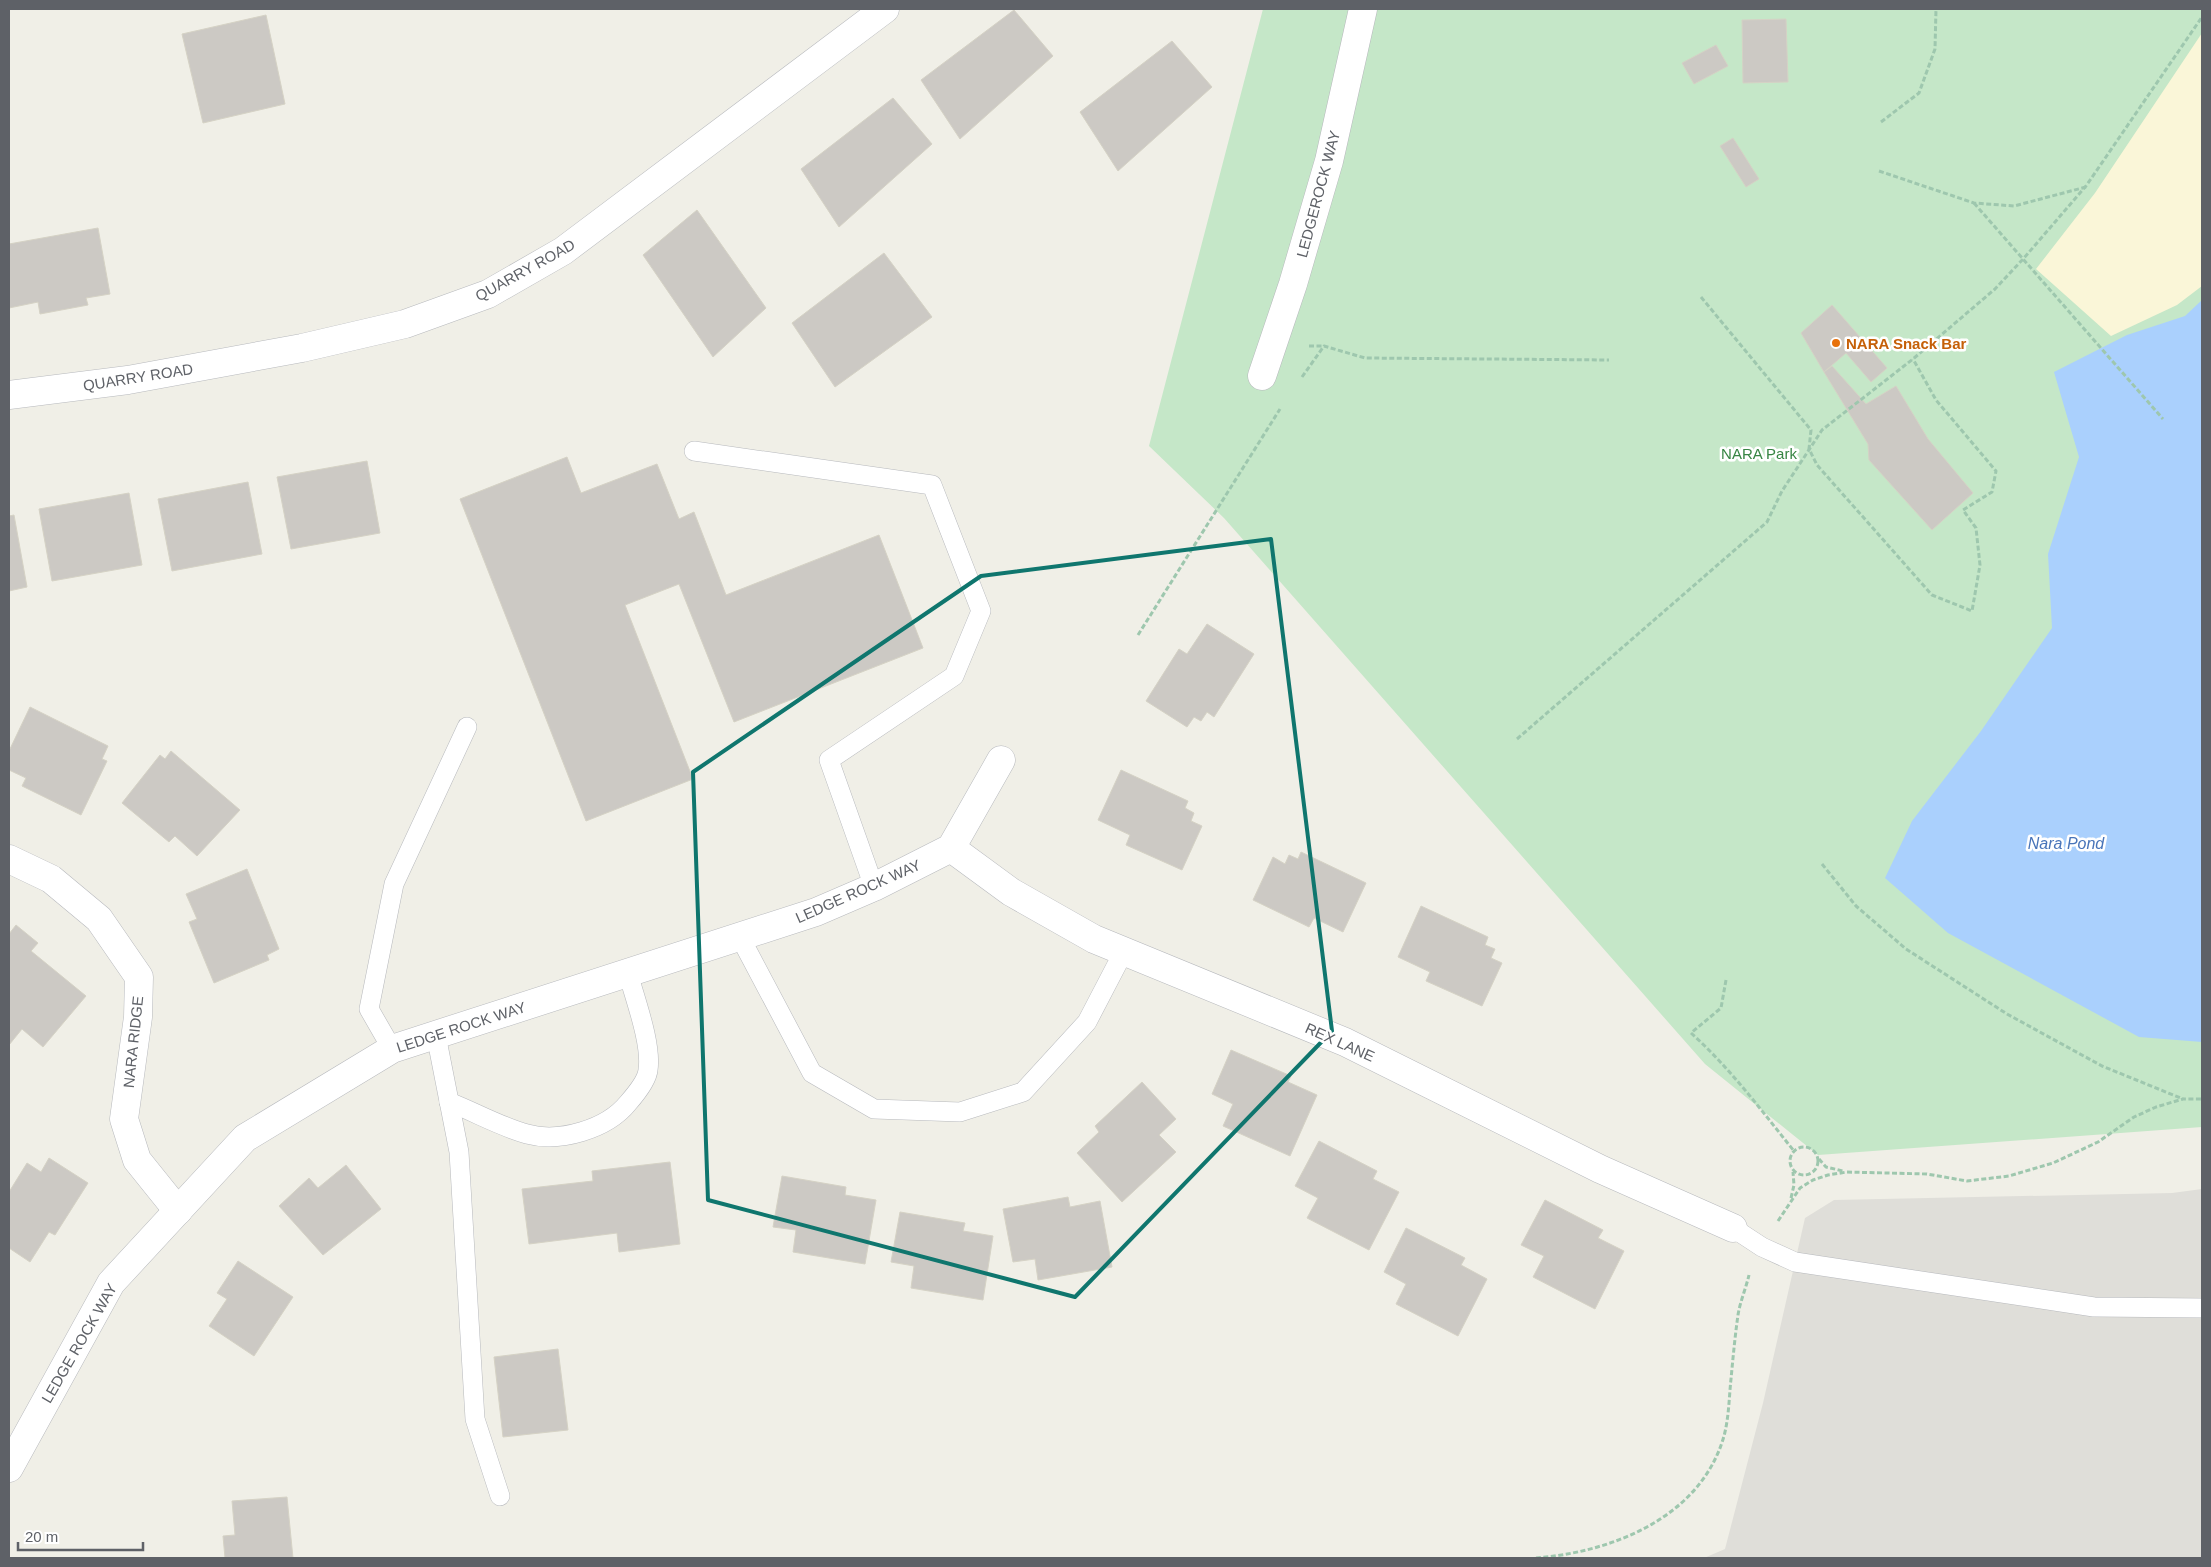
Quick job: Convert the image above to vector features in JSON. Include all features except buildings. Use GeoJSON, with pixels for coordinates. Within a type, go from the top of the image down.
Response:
{"type":"FeatureCollection","features":[{"type":"Feature","properties":{"kind":"street","name":"QUARRY ROAD"},"geometry":{"type":"LineString","coordinates":[[9,395],[128,380],[302,348],[405,324],[488,294],[563,251],[885,9]]}},
{"type":"Feature","properties":{"kind":"street","name":"LEDGEROCK WAY"},"geometry":{"type":"LineString","coordinates":[[1262,376],[1293,284],[1329,161],[1363,9]]}},
{"type":"Feature","properties":{"kind":"street"},"geometry":{"type":"LineString","coordinates":[[951,848],[1001,760]]}},
{"type":"Feature","properties":{"kind":"street","name":"LEDGE ROCK WAY"},"geometry":{"type":"LineString","coordinates":[[9,1468],[111,1283],[245,1138],[392,1049],[816,912],[874,887],[951,848]]}},
{"type":"Feature","properties":{"kind":"street","name":"REX LANE"},"geometry":{"type":"LineString","coordinates":[[951,848],[1011,892],[1094,939],[1345,1042],[1591,1165],[1666,1200],[1733,1228]]}},
{"type":"Feature","properties":{"kind":"street","name":"NARA RIDGE"},"geometry":{"type":"LineString","coordinates":[[9,859],[51,879],[99,919],[139,976],[138,1017],[124,1119],[137,1160],[178,1211]]}},
{"type":"Feature","properties":{"kind":"lane"},"geometry":{"type":"LineString","coordinates":[[694,452],[932,485],[981,611],[954,676],[829,760],[874,887]]}},
{"type":"Feature","properties":{"kind":"lane"},"geometry":{"type":"LineString","coordinates":[[392,1049],[369,1009],[394,884],[468,727]]}},
{"type":"Feature","properties":{"kind":"lane"},"geometry":{"type":"LineString","coordinates":[[740,937],[812,1073],[874,1109],[884,1110],[960,1112],[1023,1092],[1088,1022],[1124,951]]}},
{"type":"Feature","properties":{"kind":"lane"},"geometry":{"type":"LineString","coordinates":[[449,1102],[528,1134],[552,1137],[586,1131],[620,1113],[635,1094],[648,1072],[646,1039],[628,973]]}},
{"type":"Feature","properties":{"kind":"lane"},"geometry":{"type":"LineString","coordinates":[[436,1035],[459,1152],[475,1419],[500,1496]]}},
{"type":"Feature","properties":{"kind":"lane"},"geometry":{"type":"LineString","coordinates":[[1733,1228],[1762,1247],[1795,1262],[2094,1307],[2202,1308]]}},
{"type":"Feature","properties":{"kind":"path"},"geometry":{"type":"LineString","coordinates":[[1881,122],[1919,93],[1936,49],[1936,9]]}},
{"type":"Feature","properties":{"kind":"path"},"geometry":{"type":"LineString","coordinates":[[1516,739],[1766,522],[1782,491],[1822,430],[1913,359],[1995,289],[2086,186],[2202,17]]}},
{"type":"Feature","properties":{"kind":"path"},"geometry":{"type":"LineString","coordinates":[[1879,171],[1974,202],[2014,206],[2086,186]]}},
{"type":"Feature","properties":{"kind":"path"},"geometry":{"type":"LineString","coordinates":[[1974,202],[2163,419]]}},
{"type":"Feature","properties":{"kind":"path"},"geometry":{"type":"LineString","coordinates":[[1701,297],[1811,430],[1809,449],[1817,465],[1932,595],[1972,611],[1980,565],[1976,528],[1963,510],[1992,492],[1996,471],[1936,400],[1913,359]]}},
{"type":"Feature","properties":{"kind":"path"},"geometry":{"type":"LineString","coordinates":[[1299,380],[1324,346],[1365,358],[1608,360]]}},
{"type":"Feature","properties":{"kind":"path"},"geometry":{"type":"LineString","coordinates":[[1138,634],[1280,408]]}},
{"type":"Feature","properties":{"kind":"path"},"geometry":{"type":"LineString","coordinates":[[1822,864],[1856,906],[1906,949],[1991,1004],[2102,1066],[2183,1099]]}},
{"type":"Feature","properties":{"kind":"path"},"geometry":{"type":"LineString","coordinates":[[1726,980],[1721,1008],[1691,1033],[1770,1118],[1794,1151]]}},
{"type":"Feature","properties":{"kind":"path"},"geometry":{"type":"LineString","coordinates":[[1789,1203],[1794,1185],[1789,1160],[1794,1151],[1801,1147],[1810,1148],[1826,1167],[1846,1172]]}},
{"type":"Feature","properties":{"kind":"path"},"geometry":{"type":"LineString","coordinates":[[1792,1169],[1800,1176],[1813,1173],[1818,1164],[1816,1155]]}},
{"type":"Feature","properties":{"kind":"path"},"geometry":{"type":"LineString","coordinates":[[1536,1558],[1557,1556]]}},
{"type":"Feature","properties":{"kind":"highlighted area"},"geometry":{"type":"Polygon","coordinates":[[[1271,539],[1332,1031],[1075,1297],[708,1200],[693,772],[981,576],[1271,539]]]}},
{"type":"Feature","properties":{"kind":"shaded area"},"geometry":{"type":"Polygon","coordinates":[[[2202,1189],[2202,1558],[1704,1558],[1725,1549],[1763,1403],[1805,1218],[1834,1200],[2172,1193],[2202,1189]]]}},
{"type":"Feature","properties":{"kind":"green space","name":"NARA Park"},"geometry":{"type":"Polygon","coordinates":[[[1263,9],[2202,9],[2202,1127],[1818,1155],[1705,1064],[1224,518],[1149,446],[1263,9]]]}},
{"type":"Feature","properties":{"kind":"sand"},"geometry":{"type":"Polygon","coordinates":[[[2202,33],[2202,286],[2177,305],[2111,336],[2036,269],[2095,193],[2202,33]]]}},
{"type":"Feature","properties":{"kind":"water","name":"Nara Pond"},"geometry":{"type":"Polygon","coordinates":[[[2202,300],[2202,1042],[2139,1037],[1948,933],[1885,878],[1912,821],[1981,731],[2052,628],[2048,554],[2079,457],[2054,372],[2127,335],[2185,316],[2202,300]]]}},
{"type":"Feature","properties":{"kind":"place","name":"NARA Snack Bar"},"geometry":{"type":"Point","coordinates":[1836,343]}}]}
